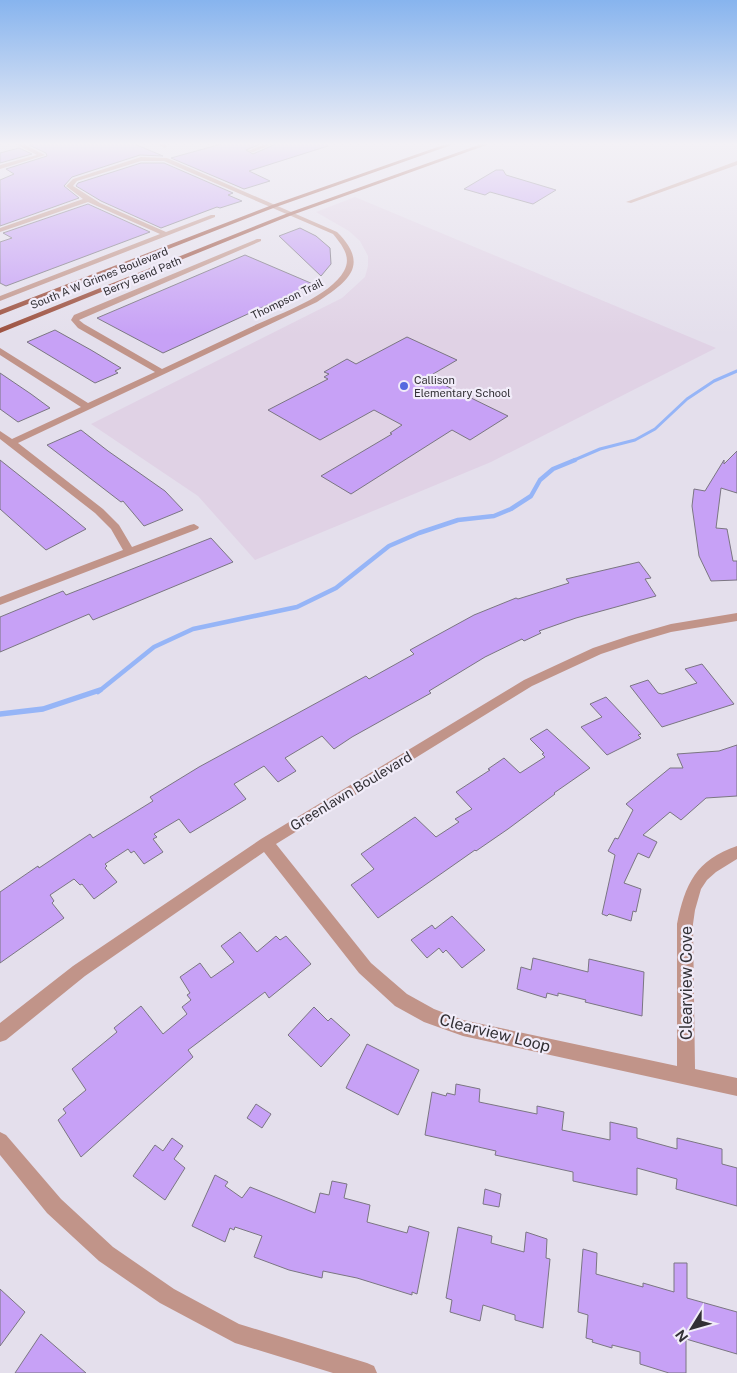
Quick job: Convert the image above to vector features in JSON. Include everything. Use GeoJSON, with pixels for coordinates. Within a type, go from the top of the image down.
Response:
{"type":"FeatureCollection","features":[{"type":"Feature","properties":{"kind":"main road","name":"South A W Grimes Boulevard"},"geometry":{"type":"LineString","coordinates":[[0,314],[271,207]]}},
{"type":"Feature","properties":{"kind":"main road","name":"South A W Grimes Boulevard"},"geometry":{"type":"LineString","coordinates":[[0,331],[309,207]]}},
{"type":"Feature","properties":{"kind":"street"},"geometry":{"type":"LineString","coordinates":[[0,230],[66,207]]}},
{"type":"Feature","properties":{"kind":"street","name":"Thompson Trail"},"geometry":{"type":"LineString","coordinates":[[106,207],[164,234]]}},
{"type":"Feature","properties":{"kind":"street","name":"Thompson Trail"},"geometry":{"type":"LineString","coordinates":[[12,443],[159,371],[314,300],[335,287],[346,274],[352,260],[350,250],[342,239],[335,233],[276,207]]}},
{"type":"Feature","properties":{"kind":"street"},"geometry":{"type":"LineString","coordinates":[[0,299],[212,216]]}},
{"type":"Feature","properties":{"kind":"street","name":"Berry Bend Path"},"geometry":{"type":"LineString","coordinates":[[159,371],[109,344],[77,323],[75,320],[77,316],[259,240]]}},
{"type":"Feature","properties":{"kind":"street"},"geometry":{"type":"LineString","coordinates":[[0,352],[88,406]]}},
{"type":"Feature","properties":{"kind":"street"},"geometry":{"type":"LineString","coordinates":[[0,434],[99,511],[115,527],[129,551]]}},
{"type":"Feature","properties":{"kind":"street"},"geometry":{"type":"LineString","coordinates":[[0,601],[194,527]]}},
{"type":"Feature","properties":{"kind":"street","name":"Greenlawn Boulevard"},"geometry":{"type":"LineString","coordinates":[[0,1034],[79,971],[266,842],[528,684],[562,666],[597,651],[642,636],[671,628],[737,617]]}},
{"type":"Feature","properties":{"kind":"street","name":"Clearview Loop"},"geometry":{"type":"LineString","coordinates":[[266,842],[364,968],[401,1000],[430,1016],[463,1028],[737,1087]]}},
{"type":"Feature","properties":{"kind":"street","name":"Clearview Cove"},"geometry":{"type":"LineString","coordinates":[[686,1076],[687,912],[694,890],[705,871],[737,852]]}},
{"type":"Feature","properties":{"kind":"street"},"geometry":{"type":"LineString","coordinates":[[0,1141],[54,1206],[106,1254],[167,1296],[235,1333],[367,1373]]}},
{"type":"Feature","properties":{"kind":"shaded area","name":"Callison Elementary School"},"geometry":{"type":"Polygon","coordinates":[[[329,207],[379,207],[716,348],[491,462],[255,560],[198,496],[91,424],[342,298],[365,277],[368,256],[360,241],[349,231],[316,212],[329,207]]]}},
{"type":"Feature","properties":{"kind":"building"},"geometry":{"type":"Polygon","coordinates":[[[0,207],[53,207],[0,226],[0,207]]]}},
{"type":"Feature","properties":{"kind":"building"},"geometry":{"type":"Polygon","coordinates":[[[79,207],[95,207],[150,232],[6,286],[0,283],[0,242],[12,238],[3,233],[79,207]]]}},
{"type":"Feature","properties":{"kind":"building"},"geometry":{"type":"Polygon","coordinates":[[[114,207],[217,207],[161,228],[114,207]]]}},
{"type":"Feature","properties":{"kind":"building"},"geometry":{"type":"Polygon","coordinates":[[[300,228],[316,236],[330,248],[331,264],[321,276],[279,236],[300,228]]]}},
{"type":"Feature","properties":{"kind":"building"},"geometry":{"type":"Polygon","coordinates":[[[245,255],[313,284],[163,353],[97,318],[245,255]]]}},
{"type":"Feature","properties":{"kind":"building"},"geometry":{"type":"Polygon","coordinates":[[[55,330],[121,368],[115,371],[118,373],[95,383],[27,342],[55,330]]]}},
{"type":"Feature","properties":{"kind":"building"},"geometry":{"type":"Polygon","coordinates":[[[407,337],[457,360],[428,377],[508,416],[470,440],[452,430],[351,494],[321,476],[392,434],[390,433],[402,425],[374,410],[320,440],[268,410],[328,379],[324,377],[329,374],[324,372],[347,359],[356,364],[407,337]]]}},
{"type":"Feature","properties":{"kind":"building"},"geometry":{"type":"Polygon","coordinates":[[[0,373],[50,408],[18,422],[0,409],[0,373]]]}},
{"type":"Feature","properties":{"kind":"building"},"geometry":{"type":"Polygon","coordinates":[[[81,430],[165,491],[183,510],[144,526],[123,501],[121,502],[47,445],[81,430]]]}},
{"type":"Feature","properties":{"kind":"building"},"geometry":{"type":"Polygon","coordinates":[[[737,451],[737,493],[721,488],[716,528],[727,529],[733,561],[737,561],[737,580],[711,581],[699,556],[692,506],[694,489],[705,491],[724,460],[724,464],[737,451]]]}},
{"type":"Feature","properties":{"kind":"building"},"geometry":{"type":"Polygon","coordinates":[[[0,460],[86,529],[46,550],[0,509],[0,460]]]}},
{"type":"Feature","properties":{"kind":"building"},"geometry":{"type":"Polygon","coordinates":[[[211,538],[233,562],[93,620],[89,614],[0,652],[0,617],[63,591],[66,595],[211,538]]]}},
{"type":"Feature","properties":{"kind":"building"},"geometry":{"type":"Polygon","coordinates":[[[639,562],[651,578],[645,579],[656,596],[576,618],[539,631],[541,633],[524,641],[522,639],[485,657],[429,691],[431,693],[334,749],[322,736],[285,758],[296,771],[278,782],[264,766],[234,784],[246,799],[230,809],[190,833],[179,819],[154,834],[157,837],[153,839],[163,852],[144,864],[134,851],[131,853],[128,849],[105,864],[107,866],[105,868],[117,882],[94,899],[82,884],[80,885],[74,879],[50,895],[54,901],[52,903],[64,918],[0,963],[0,892],[38,866],[39,868],[90,834],[93,838],[153,801],[150,797],[199,767],[366,676],[369,679],[414,654],[410,650],[474,615],[516,598],[518,599],[569,583],[566,579],[639,562]]]}},
{"type":"Feature","properties":{"kind":"building"},"geometry":{"type":"Polygon","coordinates":[[[702,664],[734,704],[662,727],[630,686],[648,680],[658,693],[662,694],[697,683],[685,669],[702,664]]]}},
{"type":"Feature","properties":{"kind":"building"},"geometry":{"type":"Polygon","coordinates":[[[606,697],[641,734],[638,735],[641,738],[607,755],[581,727],[602,717],[590,704],[606,697]]]}},
{"type":"Feature","properties":{"kind":"building"},"geometry":{"type":"Polygon","coordinates":[[[547,729],[590,768],[508,829],[378,918],[351,885],[374,869],[361,854],[415,817],[436,837],[459,822],[455,819],[472,809],[456,792],[490,770],[488,769],[504,758],[520,773],[545,757],[542,754],[544,753],[530,739],[547,729]]]}},
{"type":"Feature","properties":{"kind":"building"},"geometry":{"type":"Polygon","coordinates":[[[737,745],[737,796],[706,798],[681,820],[670,812],[643,835],[657,842],[649,858],[638,853],[624,883],[641,889],[636,912],[633,911],[631,921],[609,914],[607,916],[602,914],[615,855],[608,851],[615,838],[618,839],[633,810],[626,804],[670,768],[683,768],[677,754],[719,751],[737,745]]]}},
{"type":"Feature","properties":{"kind":"building"},"geometry":{"type":"Polygon","coordinates":[[[452,916],[485,950],[462,968],[446,950],[443,953],[439,948],[427,958],[411,940],[432,925],[435,929],[452,916]]]}},
{"type":"Feature","properties":{"kind":"building"},"geometry":{"type":"Polygon","coordinates":[[[240,932],[257,952],[276,936],[280,940],[286,936],[311,964],[269,998],[265,992],[188,1050],[193,1057],[81,1157],[58,1120],[66,1113],[63,1109],[86,1090],[72,1069],[117,1032],[114,1028],[141,1006],[163,1034],[187,1014],[182,1007],[191,1000],[187,995],[190,993],[180,977],[200,963],[211,978],[234,962],[221,946],[240,932]]]}},
{"type":"Feature","properties":{"kind":"building"},"geometry":{"type":"Polygon","coordinates":[[[533,958],[588,972],[589,959],[644,972],[642,1016],[585,1002],[586,1000],[558,993],[558,996],[547,993],[546,998],[517,989],[521,967],[531,970],[533,958]]]}},
{"type":"Feature","properties":{"kind":"building"},"geometry":{"type":"Polygon","coordinates":[[[314,1007],[328,1021],[331,1018],[350,1035],[321,1067],[288,1035],[314,1007]]]}},
{"type":"Feature","properties":{"kind":"building"},"geometry":{"type":"Polygon","coordinates":[[[367,1044],[419,1070],[398,1115],[346,1088],[367,1044]]]}},
{"type":"Feature","properties":{"kind":"building"},"geometry":{"type":"Polygon","coordinates":[[[456,1084],[480,1089],[479,1102],[537,1114],[537,1106],[564,1112],[562,1130],[610,1140],[610,1122],[637,1128],[637,1138],[677,1149],[677,1138],[722,1149],[722,1164],[737,1168],[737,1206],[676,1189],[677,1179],[637,1168],[637,1195],[573,1181],[573,1172],[495,1155],[496,1151],[425,1135],[432,1092],[446,1096],[447,1093],[455,1095],[456,1084]]]}},
{"type":"Feature","properties":{"kind":"building"},"geometry":{"type":"Polygon","coordinates":[[[256,1104],[271,1114],[262,1128],[247,1118],[256,1104]]]}},
{"type":"Feature","properties":{"kind":"building"},"geometry":{"type":"Polygon","coordinates":[[[172,1138],[183,1146],[174,1159],[185,1168],[165,1200],[133,1176],[155,1145],[163,1151],[172,1138]]]}},
{"type":"Feature","properties":{"kind":"building"},"geometry":{"type":"Polygon","coordinates":[[[215,1175],[228,1182],[225,1186],[242,1198],[250,1187],[315,1213],[320,1193],[329,1195],[332,1181],[347,1184],[344,1198],[370,1205],[367,1222],[407,1233],[409,1226],[429,1232],[417,1294],[412,1292],[412,1295],[357,1278],[323,1271],[322,1278],[289,1270],[254,1257],[262,1236],[235,1227],[234,1230],[230,1228],[225,1242],[192,1226],[215,1175]]]}},
{"type":"Feature","properties":{"kind":"building"},"geometry":{"type":"Polygon","coordinates":[[[485,1189],[501,1194],[499,1207],[483,1204],[485,1189]]]}},
{"type":"Feature","properties":{"kind":"building"},"geometry":{"type":"Polygon","coordinates":[[[458,1227],[492,1236],[491,1243],[524,1252],[526,1232],[547,1239],[546,1258],[550,1259],[543,1328],[515,1320],[515,1315],[483,1305],[480,1321],[450,1312],[452,1300],[446,1298],[458,1227]]]}},
{"type":"Feature","properties":{"kind":"building"},"geometry":{"type":"Polygon","coordinates":[[[583,1249],[597,1253],[596,1274],[643,1287],[643,1283],[674,1292],[674,1263],[687,1263],[687,1298],[737,1312],[737,1354],[686,1339],[686,1373],[669,1373],[640,1364],[640,1352],[612,1345],[612,1348],[592,1342],[593,1340],[586,1338],[588,1315],[578,1312],[583,1249]]]}},
{"type":"Feature","properties":{"kind":"building"},"geometry":{"type":"Polygon","coordinates":[[[0,1289],[25,1312],[0,1346],[0,1289]]]}},
{"type":"Feature","properties":{"kind":"building"},"geometry":{"type":"Polygon","coordinates":[[[41,1334],[86,1373],[15,1373],[41,1334]]]}},
{"type":"Feature","properties":{"kind":"waterway"},"geometry":{"type":"LineString","coordinates":[[572,461],[600,449],[635,440],[655,429],[687,399],[714,381],[737,371]]}},
{"type":"Feature","properties":{"kind":"waterway"},"geometry":{"type":"LineString","coordinates":[[98,692],[154,647],[193,629],[297,607],[336,588],[389,546],[419,533],[458,520],[494,516],[511,509],[531,496],[540,480],[553,469],[575,460]]}},
{"type":"Feature","properties":{"kind":"waterway"},"geometry":{"type":"LineString","coordinates":[[0,714],[43,709],[100,690]]}},
{"type":"Feature","properties":{"kind":"place","name":"Callison Elementary School"},"geometry":{"type":"Point","coordinates":[404,386]}}]}
